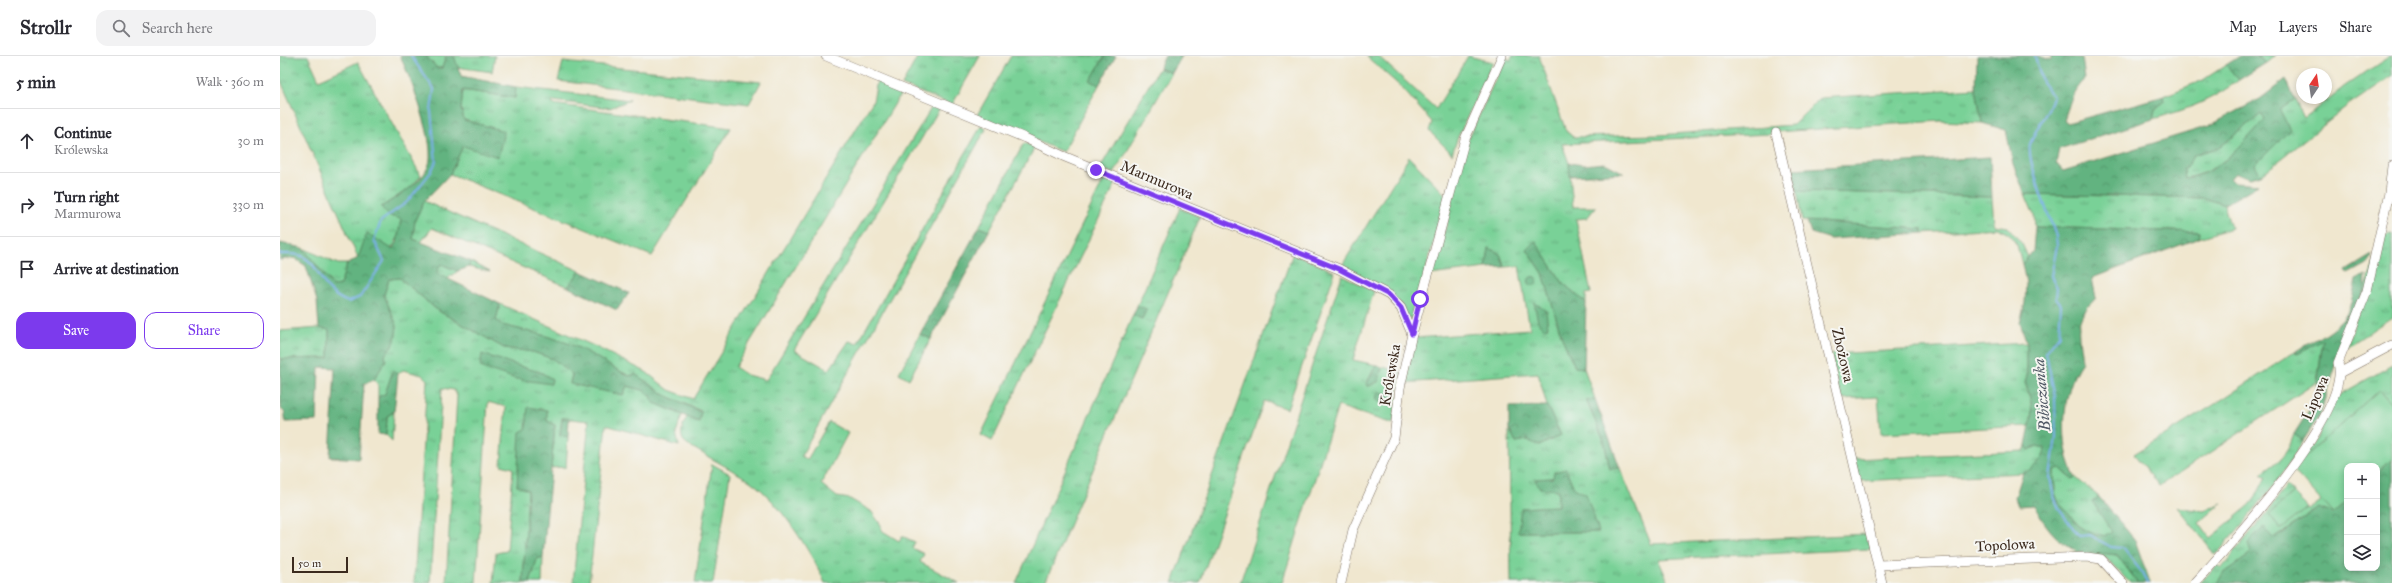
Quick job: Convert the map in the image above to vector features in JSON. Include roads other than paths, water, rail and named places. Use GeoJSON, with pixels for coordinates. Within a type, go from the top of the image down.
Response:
{"type":"FeatureCollection","features":[{"type":"Feature","properties":{"kind":"street","name":"Marmurowa"},"geometry":{"type":"LineString","coordinates":[[826,56],[1025,138],[1063,156],[1339,269],[1389,295],[1401,308],[1412,334]]}},
{"type":"Feature","properties":{"kind":"street","name":"Królewska"},"geometry":{"type":"LineString","coordinates":[[1341,583],[1353,530],[1394,438],[1400,388],[1412,334],[1465,139],[1502,56]]}},
{"type":"Feature","properties":{"kind":"street","name":"Zbożowa"},"geometry":{"type":"LineString","coordinates":[[1776,134],[1882,583]]}},
{"type":"Feature","properties":{"kind":"street","name":"Lipowa"},"geometry":{"type":"LineString","coordinates":[[2195,583],[2264,505],[2290,471],[2326,411],[2341,372],[2338,363],[2368,292],[2374,268],[2392,166]]}},
{"type":"Feature","properties":{"kind":"street"},"geometry":{"type":"LineString","coordinates":[[2341,372],[2392,345]]}},
{"type":"Feature","properties":{"kind":"street","name":"Topolowa"},"geometry":{"type":"LineString","coordinates":[[1878,565],[2087,557],[2100,559],[2123,583]]}},
{"type":"Feature","properties":{"kind":"waterway"},"geometry":{"type":"LineString","coordinates":[[280,254],[297,254],[302,256],[314,266],[331,292],[348,302],[360,297],[384,261],[374,240],[381,221],[407,202],[431,172],[436,161],[431,111],[434,89],[411,56]]}},
{"type":"Feature","properties":{"kind":"waterway","name":"Bibiczanka"},"geometry":{"type":"LineString","coordinates":[[2035,56],[2042,82],[2053,96],[2030,145],[2030,153],[2035,176],[2056,236],[2057,246],[2051,276],[2057,287],[2056,299],[2061,305],[2059,335],[2046,352],[2055,398],[2056,437],[2050,477],[2053,494],[2059,509],[2079,536],[2090,535],[2111,547],[2123,548],[2140,570],[2147,583]]}}]}
